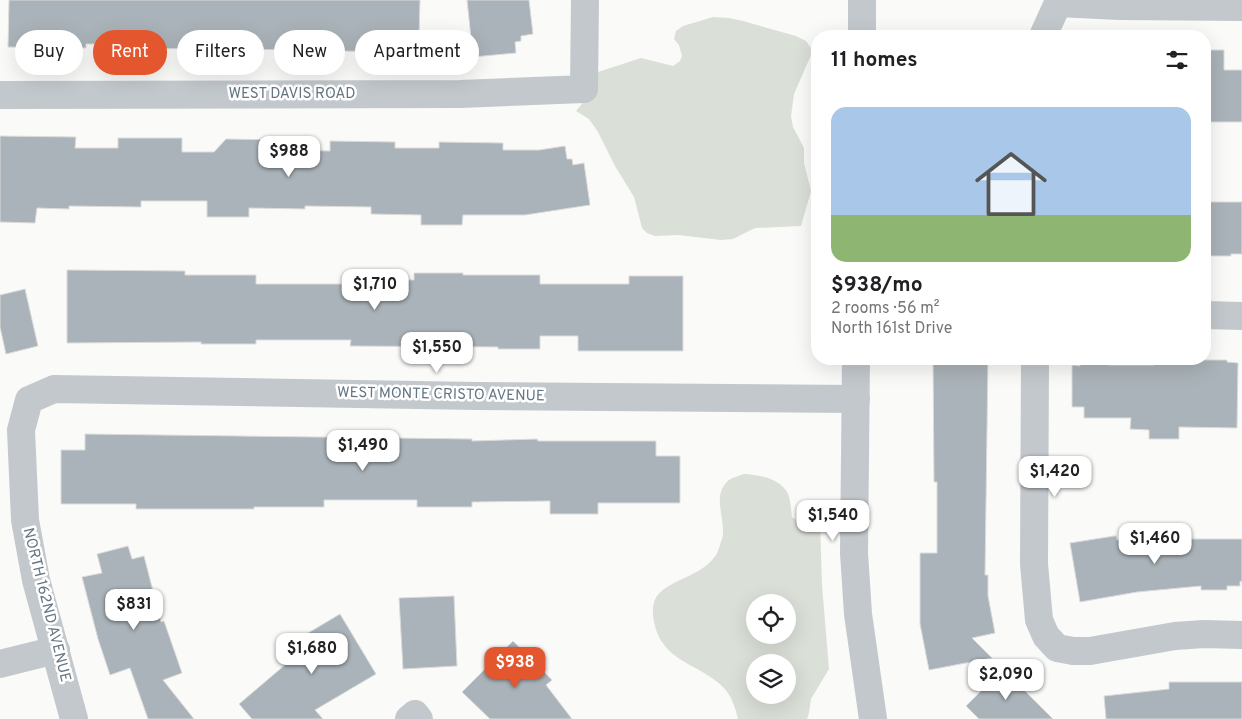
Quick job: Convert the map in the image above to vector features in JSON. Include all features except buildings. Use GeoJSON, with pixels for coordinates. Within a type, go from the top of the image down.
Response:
{"type":"FeatureCollection","features":[{"type":"Feature","properties":{"kind":"street","name":"WEST DAVIS ROAD"},"geometry":{"type":"LineString","coordinates":[[0,95],[451,94],[584,89],[584,0]]}},
{"type":"Feature","properties":{"kind":"street"},"geometry":{"type":"LineString","coordinates":[[862,0],[862,30]]}},
{"type":"Feature","properties":{"kind":"street"},"geometry":{"type":"LineString","coordinates":[[1046,30],[1058,3],[1119,6],[1242,7]]}},
{"type":"Feature","properties":{"kind":"street"},"geometry":{"type":"LineString","coordinates":[[1211,315],[1242,316]]}},
{"type":"Feature","properties":{"kind":"street"},"geometry":{"type":"LineString","coordinates":[[856,365],[855,562],[858,614],[873,719]]}},
{"type":"Feature","properties":{"kind":"street"},"geometry":{"type":"LineString","coordinates":[[1035,365],[1034,533],[1036,596],[1039,620],[1046,636],[1056,648],[1090,651],[1175,636],[1204,634],[1242,635]]}},
{"type":"Feature","properties":{"kind":"street","name":"WEST MONTE CRISTO AVENUE"},"geometry":{"type":"LineString","coordinates":[[29,400],[54,389],[476,396],[856,399]]}},
{"type":"Feature","properties":{"kind":"street","name":"NORTH 162ND AVENUE"},"geometry":{"type":"LineString","coordinates":[[29,400],[21,430],[25,520],[36,580],[74,719]]}},
{"type":"Feature","properties":{"kind":"street"},"geometry":{"type":"LineString","coordinates":[[0,664],[56,650]]}},
{"type":"Feature","properties":{"kind":"shaded area"},"geometry":{"type":"Polygon","coordinates":[[[713,17],[743,21],[796,36],[806,41],[811,48],[811,55],[794,94],[791,116],[793,127],[804,148],[804,163],[811,191],[801,226],[755,228],[733,239],[721,240],[678,235],[655,236],[647,233],[642,228],[634,197],[615,166],[598,132],[589,119],[576,111],[591,93],[598,72],[641,58],[673,66],[680,61],[682,56],[679,45],[674,39],[676,31],[683,26],[713,17]]]}},
{"type":"Feature","properties":{"kind":"shaded area"},"geometry":{"type":"Polygon","coordinates":[[[744,474],[756,475],[775,481],[788,494],[792,517],[801,523],[820,522],[822,585],[829,669],[811,699],[807,719],[738,719],[733,702],[724,688],[673,654],[658,636],[654,622],[653,605],[659,594],[666,588],[707,565],[715,556],[723,535],[720,505],[721,492],[729,480],[744,474]]]}}]}
